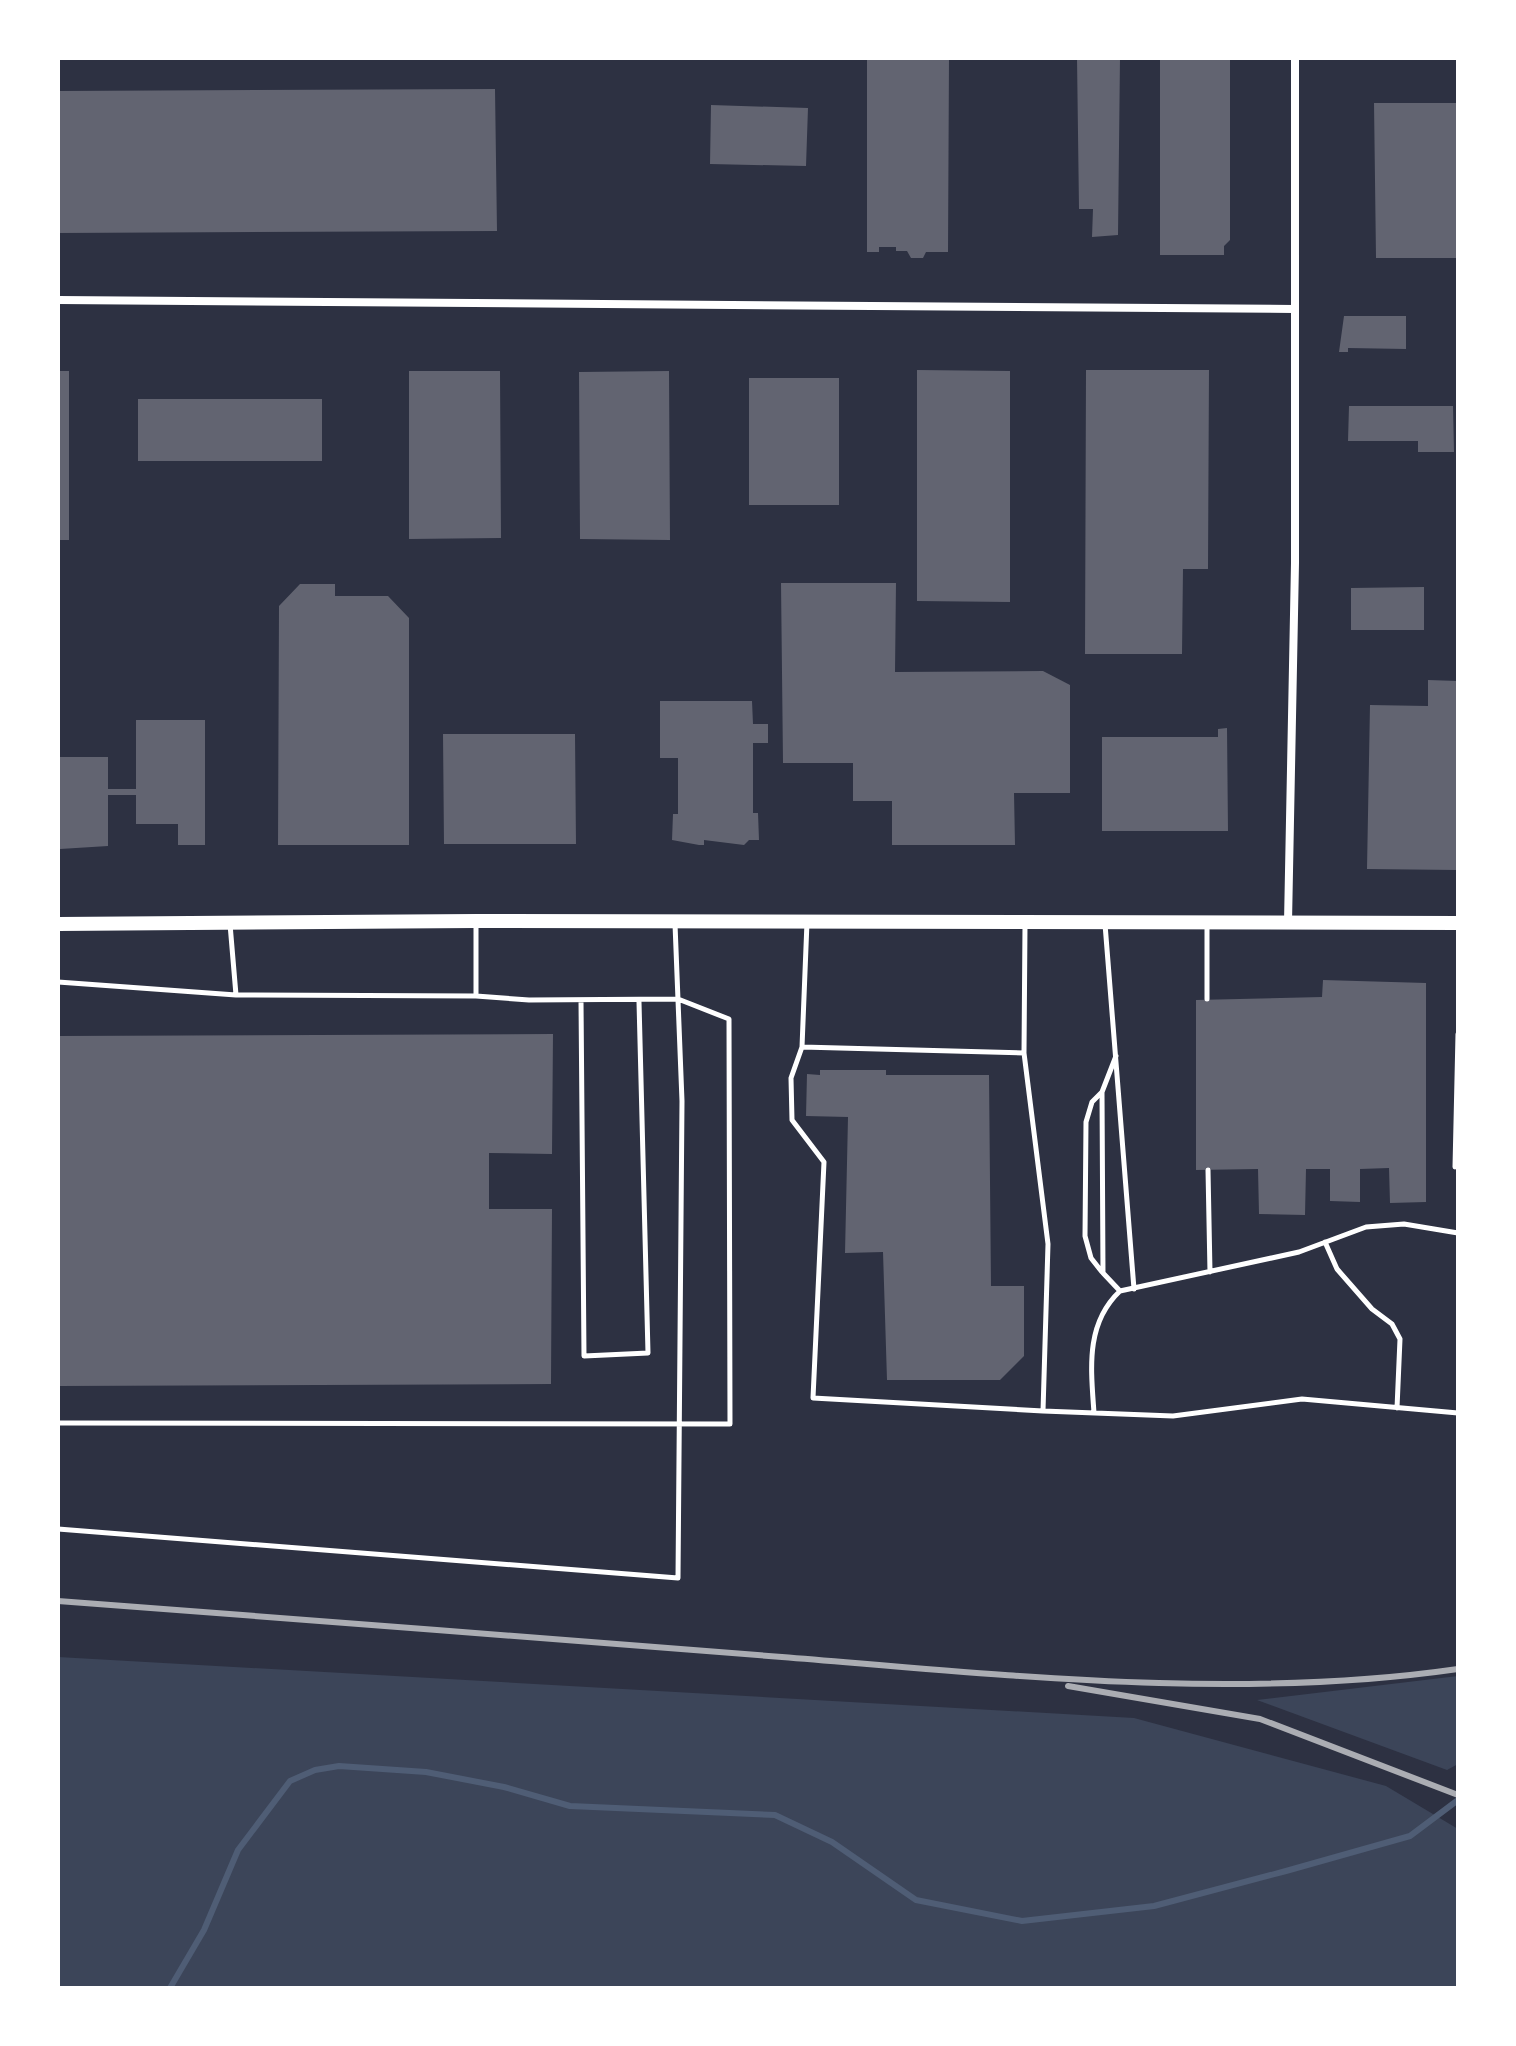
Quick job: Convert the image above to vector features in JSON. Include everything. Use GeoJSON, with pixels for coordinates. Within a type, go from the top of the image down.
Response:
{"type":"FeatureCollection","features":[{"type":"Feature","properties":{"kind":"street"},"geometry":{"type":"LineString","coordinates":[[1288,923],[1295,563],[1295,58]]}},
{"type":"Feature","properties":{"kind":"street"},"geometry":{"type":"LineString","coordinates":[[58,300],[1294,309]]}},
{"type":"Feature","properties":{"kind":"street"},"geometry":{"type":"LineString","coordinates":[[58,924],[476,921],[1025,925],[1458,923]]}},
{"type":"Feature","properties":{"kind":"lane"},"geometry":{"type":"LineString","coordinates":[[476,921],[476,996]]}},
{"type":"Feature","properties":{"kind":"lane"},"geometry":{"type":"LineString","coordinates":[[230,922],[236,995]]}},
{"type":"Feature","properties":{"kind":"lane"},"geometry":{"type":"LineString","coordinates":[[807,922],[802,1047],[791,1078],[792,1120],[824,1162],[813,1398],[1173,1416],[1302,1399],[1458,1413]]}},
{"type":"Feature","properties":{"kind":"lane"},"geometry":{"type":"LineString","coordinates":[[58,1529],[678,1578],[681,1426],[675,923]]}},
{"type":"Feature","properties":{"kind":"lane"},"geometry":{"type":"LineString","coordinates":[[1105,923],[1118,1051],[1122,1181],[1134,1289]]}},
{"type":"Feature","properties":{"kind":"lane"},"geometry":{"type":"LineString","coordinates":[[1207,923],[1207,999]]}},
{"type":"Feature","properties":{"kind":"lane"},"geometry":{"type":"LineString","coordinates":[[1025,925],[1024,1053],[1048,1244],[1043,1411]]}},
{"type":"Feature","properties":{"kind":"lane"},"geometry":{"type":"LineString","coordinates":[[58,982],[236,995],[476,996],[639,1002],[678,999],[729,1019],[730,1424],[58,1423]]}},
{"type":"Feature","properties":{"kind":"lane"},"geometry":{"type":"LineString","coordinates":[[581,1000],[584,1356],[648,1353],[639,1002]]}},
{"type":"Feature","properties":{"kind":"lane"},"geometry":{"type":"LineString","coordinates":[[1455,1167],[1458,1034]]}},
{"type":"Feature","properties":{"kind":"lane"},"geometry":{"type":"LineString","coordinates":[[802,1047],[1024,1053]]}},
{"type":"Feature","properties":{"kind":"lane"},"geometry":{"type":"LineString","coordinates":[[1103,1273],[1102,1092],[1118,1051]]}},
{"type":"Feature","properties":{"kind":"lane"},"geometry":{"type":"LineString","coordinates":[[1102,1092],[1092,1102],[1086,1122],[1085,1236],[1091,1258],[1120,1291]]}},
{"type":"Feature","properties":{"kind":"lane"},"geometry":{"type":"LineString","coordinates":[[1208,1170],[1210,1272]]}},
{"type":"Feature","properties":{"kind":"lane"},"geometry":{"type":"LineString","coordinates":[[1094,1413],[1090,1353],[1103,1307],[1120,1291],[1299,1252],[1366,1227],[1404,1224],[1458,1233]]}},
{"type":"Feature","properties":{"kind":"lane"},"geometry":{"type":"LineString","coordinates":[[1325,1242],[1337,1269],[1372,1309],[1392,1324],[1400,1339],[1397,1408]]}},
{"type":"Feature","properties":{"kind":"shaded area"},"geometry":{"type":"Polygon","coordinates":[[[58,1657],[1134,1718],[1386,1786],[1458,1829],[1458,1988],[58,1988],[58,1657]]]}},
{"type":"Feature","properties":{"kind":"shaded area"},"geometry":{"type":"Polygon","coordinates":[[[1458,1676],[1458,1764],[1447,1770],[1257,1700],[1458,1676]]]}},
{"type":"Feature","properties":{"kind":"building"},"geometry":{"type":"Polygon","coordinates":[[[867,58],[949,58],[948,252],[926,252],[923,258],[911,258],[907,251],[896,251],[896,247],[879,247],[879,252],[867,252],[867,58]]]}},
{"type":"Feature","properties":{"kind":"building"},"geometry":{"type":"Polygon","coordinates":[[[1077,58],[1120,58],[1118,235],[1092,237],[1093,209],[1079,209],[1077,58]]]}},
{"type":"Feature","properties":{"kind":"building"},"geometry":{"type":"Polygon","coordinates":[[[1160,58],[1230,58],[1230,240],[1224,246],[1224,255],[1160,255],[1160,58]]]}},
{"type":"Feature","properties":{"kind":"building"},"geometry":{"type":"Polygon","coordinates":[[[495,89],[497,231],[58,233],[58,91],[495,89]]]}},
{"type":"Feature","properties":{"kind":"building"},"geometry":{"type":"Polygon","coordinates":[[[1374,103],[1458,103],[1458,258],[1376,258],[1374,103]]]}},
{"type":"Feature","properties":{"kind":"building"},"geometry":{"type":"Polygon","coordinates":[[[711,105],[808,108],[806,166],[710,164],[711,105]]]}},
{"type":"Feature","properties":{"kind":"building"},"geometry":{"type":"Polygon","coordinates":[[[1344,316],[1406,316],[1406,349],[1348,348],[1348,352],[1339,352],[1344,316]]]}},
{"type":"Feature","properties":{"kind":"building"},"geometry":{"type":"Polygon","coordinates":[[[917,370],[1010,371],[1010,602],[917,601],[917,370]]]}},
{"type":"Feature","properties":{"kind":"building"},"geometry":{"type":"Polygon","coordinates":[[[1086,370],[1209,370],[1208,569],[1183,569],[1182,654],[1085,654],[1086,370]]]}},
{"type":"Feature","properties":{"kind":"building"},"geometry":{"type":"Polygon","coordinates":[[[58,371],[69,371],[69,540],[58,540],[58,371]]]}},
{"type":"Feature","properties":{"kind":"building"},"geometry":{"type":"Polygon","coordinates":[[[409,371],[500,371],[501,538],[409,539],[409,371]]]}},
{"type":"Feature","properties":{"kind":"building"},"geometry":{"type":"Polygon","coordinates":[[[669,371],[670,540],[580,539],[579,372],[669,371]]]}},
{"type":"Feature","properties":{"kind":"building"},"geometry":{"type":"Polygon","coordinates":[[[749,378],[839,378],[839,505],[749,505],[749,378]]]}},
{"type":"Feature","properties":{"kind":"building"},"geometry":{"type":"Polygon","coordinates":[[[138,399],[322,399],[322,461],[138,461],[138,399]]]}},
{"type":"Feature","properties":{"kind":"building"},"geometry":{"type":"Polygon","coordinates":[[[1349,406],[1453,406],[1454,452],[1418,452],[1418,441],[1348,441],[1349,406]]]}},
{"type":"Feature","properties":{"kind":"building"},"geometry":{"type":"Polygon","coordinates":[[[781,583],[896,583],[895,672],[1043,671],[1070,685],[1070,793],[1014,793],[1015,845],[892,845],[892,801],[853,801],[853,763],[783,763],[781,583]]]}},
{"type":"Feature","properties":{"kind":"building"},"geometry":{"type":"Polygon","coordinates":[[[300,584],[335,584],[335,596],[388,596],[409,618],[409,845],[278,845],[279,606],[300,584]]]}},
{"type":"Feature","properties":{"kind":"building"},"geometry":{"type":"Polygon","coordinates":[[[1424,587],[1424,630],[1351,630],[1351,588],[1424,587]]]}},
{"type":"Feature","properties":{"kind":"building"},"geometry":{"type":"Polygon","coordinates":[[[1428,680],[1458,681],[1456,870],[1367,869],[1370,705],[1428,706],[1428,680]]]}},
{"type":"Feature","properties":{"kind":"building"},"geometry":{"type":"Polygon","coordinates":[[[660,701],[752,701],[753,724],[768,724],[768,743],[753,743],[753,813],[758,813],[759,840],[749,840],[744,845],[704,840],[704,845],[699,845],[672,840],[673,814],[678,814],[678,758],[660,758],[660,701]]]}},
{"type":"Feature","properties":{"kind":"building"},"geometry":{"type":"Polygon","coordinates":[[[136,720],[205,720],[205,845],[178,845],[178,824],[136,824],[136,795],[108,795],[108,846],[60,849],[58,757],[108,757],[108,789],[136,789],[136,720]]]}},
{"type":"Feature","properties":{"kind":"building"},"geometry":{"type":"Polygon","coordinates":[[[1227,728],[1228,831],[1102,831],[1102,737],[1218,737],[1218,729],[1227,728]]]}},
{"type":"Feature","properties":{"kind":"building"},"geometry":{"type":"Polygon","coordinates":[[[443,734],[575,734],[576,844],[444,844],[443,734]]]}},
{"type":"Feature","properties":{"kind":"building"},"geometry":{"type":"Polygon","coordinates":[[[1323,980],[1426,983],[1426,1202],[1390,1203],[1389,1168],[1360,1169],[1360,1202],[1330,1201],[1330,1169],[1306,1169],[1305,1215],[1259,1214],[1258,1169],[1196,1170],[1196,1000],[1322,997],[1323,980]]]}},
{"type":"Feature","properties":{"kind":"building"},"geometry":{"type":"Polygon","coordinates":[[[553,1034],[552,1154],[489,1153],[489,1209],[552,1209],[551,1384],[58,1386],[58,1036],[553,1034]]]}},
{"type":"Feature","properties":{"kind":"building"},"geometry":{"type":"Polygon","coordinates":[[[820,1070],[886,1070],[886,1075],[989,1075],[991,1286],[1024,1286],[1024,1356],[1000,1380],[887,1380],[883,1252],[845,1253],[848,1117],[806,1116],[807,1074],[820,1075],[820,1070]]]}},
{"type":"Feature","properties":{"kind":"waterway"},"geometry":{"type":"LineString","coordinates":[[170,1988],[204,1930],[238,1850],[290,1781],[315,1770],[339,1766],[426,1772],[504,1787],[570,1806],[775,1815],[832,1842],[916,1900],[1022,1921],[1154,1906],[1286,1871],[1410,1836],[1458,1800]]}},
{"type":"Feature","properties":{"kind":"railway"},"geometry":{"type":"LineString","coordinates":[[58,1601],[1120,1682],[1290,1683],[1458,1669]]}},
{"type":"Feature","properties":{"kind":"railway"},"geometry":{"type":"LineString","coordinates":[[1068,1686],[1260,1719],[1458,1795]]}}]}
